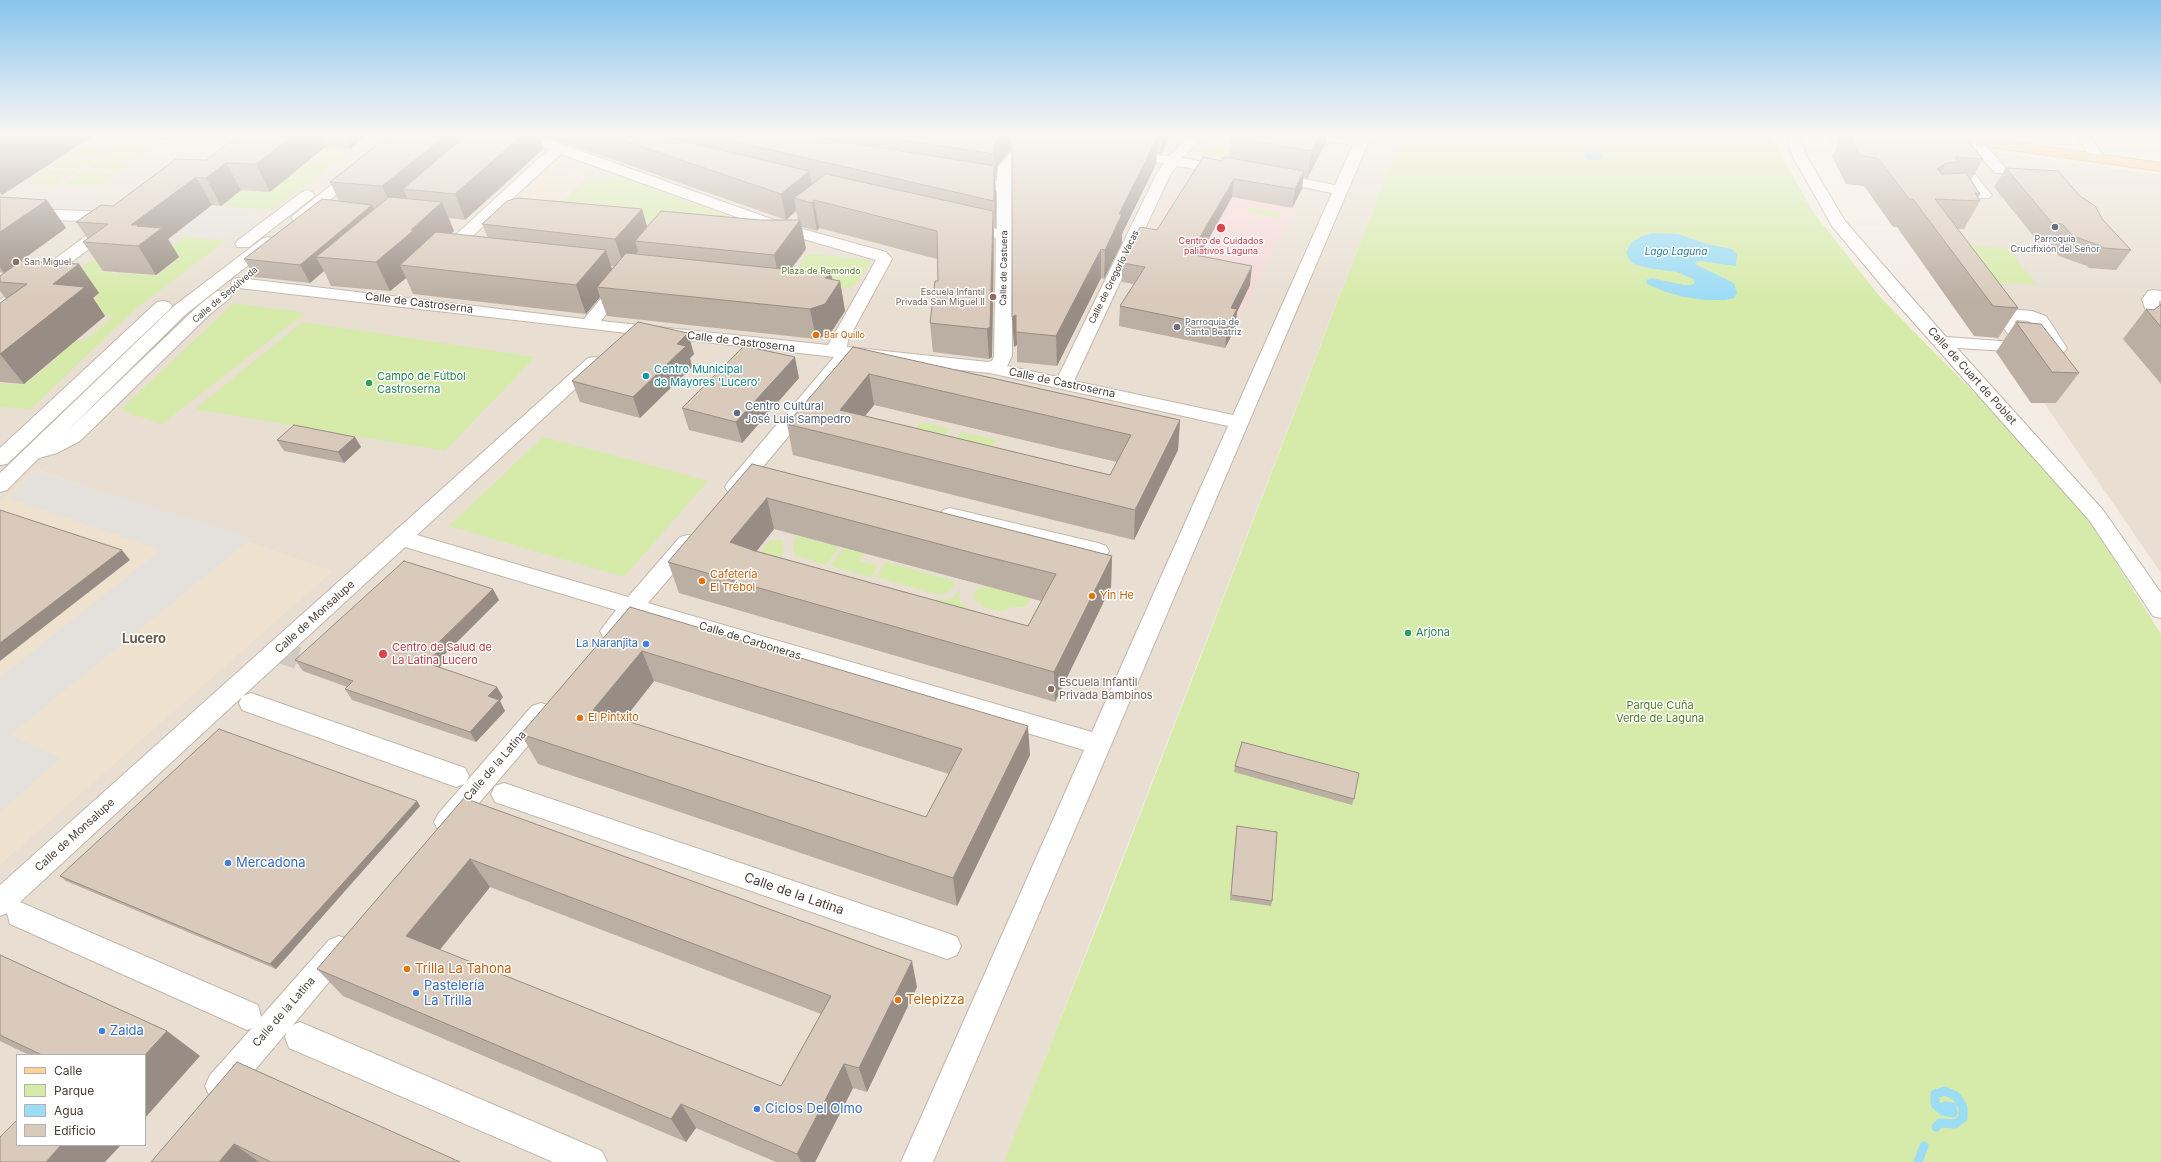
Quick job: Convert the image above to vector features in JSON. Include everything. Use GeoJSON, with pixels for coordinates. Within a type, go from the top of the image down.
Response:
{"type":"FeatureCollection","features":[{"type":"Feature","properties":{"kind":"street"},"geometry":{"type":"LineString","coordinates":[[0,459],[160,309],[312,190]]}},
{"type":"Feature","properties":{"kind":"street","name":"Calle de Sepúlveda"},"geometry":{"type":"LineString","coordinates":[[0,485],[30,454],[180,310],[332,190]]}},
{"type":"Feature","properties":{"kind":"street"},"geometry":{"type":"LineString","coordinates":[[300,233],[354,190]]}},
{"type":"Feature","properties":{"kind":"street"},"geometry":{"type":"LineString","coordinates":[[433,265],[455,253],[463,227],[489,213],[514,190]]}},
{"type":"Feature","properties":{"kind":"street"},"geometry":{"type":"LineString","coordinates":[[678,190],[782,228],[880,255],[884,259],[854,298],[837,345],[844,358],[722,501]]}},
{"type":"Feature","properties":{"kind":"street","name":"Calle de Castuera"},"geometry":{"type":"LineString","coordinates":[[990,368],[999,364],[1003,356],[1005,190]]}},
{"type":"Feature","properties":{"kind":"street","name":"Calle de Gregorio Vacas"},"geometry":{"type":"LineString","coordinates":[[1064,383],[1156,190]]}},
{"type":"Feature","properties":{"kind":"street"},"geometry":{"type":"LineString","coordinates":[[917,1162],[1340,190]]}},
{"type":"Feature","properties":{"kind":"street","name":"Calle de Cuart de Poblet"},"geometry":{"type":"LineString","coordinates":[[1819,190],[1838,223],[2096,515],[2161,610]]}},
{"type":"Feature","properties":{"kind":"street"},"geometry":{"type":"LineString","coordinates":[[1932,197],[1984,195],[1980,190]]}},
{"type":"Feature","properties":{"kind":"street"},"geometry":{"type":"LineString","coordinates":[[0,205],[80,210],[89,217]]}},
{"type":"Feature","properties":{"kind":"street"},"geometry":{"type":"LineString","coordinates":[[0,213],[89,217],[128,214],[0,308]]}},
{"type":"Feature","properties":{"kind":"street"},"geometry":{"type":"LineString","coordinates":[[489,213],[535,217]]}},
{"type":"Feature","properties":{"kind":"street"},"geometry":{"type":"LineString","coordinates":[[950,223],[995,234],[1004,232]]}},
{"type":"Feature","properties":{"kind":"street"},"geometry":{"type":"LineString","coordinates":[[775,242],[804,242],[824,239]]}},
{"type":"Feature","properties":{"kind":"street","name":"Calle de Sepúlveda"},"geometry":{"type":"LineString","coordinates":[[30,454],[50,449],[73,437],[204,310],[282,248]]}},
{"type":"Feature","properties":{"kind":"street"},"geometry":{"type":"LineString","coordinates":[[589,324],[633,274],[613,273]]}},
{"type":"Feature","properties":{"kind":"street","name":"Calle de Castroserna"},"geometry":{"type":"LineString","coordinates":[[239,282],[320,286],[391,300],[628,329],[990,368],[1239,422]]}},
{"type":"Feature","properties":{"kind":"street"},"geometry":{"type":"LineString","coordinates":[[391,300],[406,289]]}},
{"type":"Feature","properties":{"kind":"street"},"geometry":{"type":"LineString","coordinates":[[2161,296],[2154,296],[2150,298],[2152,308],[2161,318]]}},
{"type":"Feature","properties":{"kind":"street","name":"Calle de Monsalupe"},"geometry":{"type":"LineString","coordinates":[[10,909],[401,538],[539,413],[628,329]]}},
{"type":"Feature","properties":{"kind":"street"},"geometry":{"type":"LineString","coordinates":[[1942,342],[2027,348]]}},
{"type":"Feature","properties":{"kind":"street"},"geometry":{"type":"LineString","coordinates":[[934,511],[1098,551]]}},
{"type":"Feature","properties":{"kind":"street"},"geometry":{"type":"LineString","coordinates":[[596,649],[702,525]]}},
{"type":"Feature","properties":{"kind":"street","name":"Calle de Carboneras"},"geometry":{"type":"LineString","coordinates":[[401,538],[1098,744]]}},
{"type":"Feature","properties":{"kind":"street","name":"Calle de la Latina"},"geometry":{"type":"LineString","coordinates":[[433,839],[556,696]]}},
{"type":"Feature","properties":{"kind":"street","name":"Calle de la Latina"},"geometry":{"type":"LineString","coordinates":[[250,703],[456,776]]}},
{"type":"Feature","properties":{"kind":"street","name":"Calle de la Latina"},"geometry":{"type":"LineString","coordinates":[[504,794],[947,946]]}},
{"type":"Feature","properties":{"kind":"street"},"geometry":{"type":"LineString","coordinates":[[10,909],[247,1015]]}},
{"type":"Feature","properties":{"kind":"street","name":"Calle de la Latina"},"geometry":{"type":"LineString","coordinates":[[207,1103],[355,929]]}},
{"type":"Feature","properties":{"kind":"street"},"geometry":{"type":"LineString","coordinates":[[300,1038],[591,1162]]}},
{"type":"Feature","properties":{"kind":"shaded area"},"geometry":{"type":"Polygon","coordinates":[[[0,190],[1380,190],[1005,1162],[0,1162],[0,190]]]}},
{"type":"Feature","properties":{"kind":"shaded area"},"geometry":{"type":"Polygon","coordinates":[[[522,190],[574,190],[551,213],[508,204],[522,190]]]}},
{"type":"Feature","properties":{"kind":"shaded area","name":"Centro de Cuidados paliativos Laguna"},"geometry":{"type":"Polygon","coordinates":[[[1175,190],[1285,190],[1301,193],[1241,315],[1128,293],[1175,190]]]}},
{"type":"Feature","properties":{"kind":"shaded area"},"geometry":{"type":"Polygon","coordinates":[[[1871,190],[2161,190],[2161,573],[2018,365],[1871,190]]]}},
{"type":"Feature","properties":{"kind":"shaded area"},"geometry":{"type":"Polygon","coordinates":[[[0,198],[96,204],[66,226],[0,222],[0,198]]]}},
{"type":"Feature","properties":{"kind":"shaded area"},"geometry":{"type":"Polygon","coordinates":[[[170,205],[257,211],[250,217],[262,218],[244,231],[233,231],[226,237],[132,231],[170,205]]]}},
{"type":"Feature","properties":{"kind":"shaded area"},"geometry":{"type":"Polygon","coordinates":[[[34,468],[333,571],[0,865],[0,501],[34,468]]]}},
{"type":"Feature","properties":{"kind":"shaded area"},"geometry":{"type":"Polygon","coordinates":[[[36,471],[252,538],[10,735],[61,758],[0,812],[0,677],[161,550],[8,498],[36,471]]]}},
{"type":"Feature","properties":{"kind":"green space"},"geometry":{"type":"Polygon","coordinates":[[[241,190],[299,190],[273,210],[221,206],[241,190]]]}},
{"type":"Feature","properties":{"kind":"green space"},"geometry":{"type":"Polygon","coordinates":[[[574,190],[655,190],[760,228],[791,237],[553,213],[574,190]]]}},
{"type":"Feature","properties":{"kind":"green space","name":"Parque Cuña Verde de Laguna"},"geometry":{"type":"Polygon","coordinates":[[[1380,190],[1801,190],[1816,216],[1881,298],[2003,422],[2087,517],[2161,634],[2161,1162],[1004,1162],[1098,924],[1380,190]]]}},
{"type":"Feature","properties":{"kind":"green space"},"geometry":{"type":"Polygon","coordinates":[[[1250,208],[1281,213],[1279,218],[1247,212],[1250,208]]]}},
{"type":"Feature","properties":{"kind":"green space"},"geometry":{"type":"Polygon","coordinates":[[[184,237],[225,241],[135,309],[31,409],[0,407],[0,383],[24,385],[59,357],[0,352],[16,337],[84,341],[114,316],[76,313],[101,293],[55,290],[102,252],[123,254],[100,272],[157,276],[182,255],[165,253],[184,237]]]}},
{"type":"Feature","properties":{"kind":"green space"},"geometry":{"type":"Polygon","coordinates":[[[1964,245],[2007,248],[2037,285],[1992,282],[1964,245]]]}},
{"type":"Feature","properties":{"kind":"green space","name":"Plaza de Remondo"},"geometry":{"type":"Polygon","coordinates":[[[810,254],[869,260],[871,262],[858,283],[849,288],[795,284],[790,280],[807,255],[810,254]]]}},
{"type":"Feature","properties":{"kind":"green space"},"geometry":{"type":"Polygon","coordinates":[[[234,303],[305,313],[162,424],[120,410],[234,303]]]}},
{"type":"Feature","properties":{"kind":"green space","name":"Campo de Fútbol Castroserna"},"geometry":{"type":"Polygon","coordinates":[[[302,322],[535,357],[445,451],[195,409],[302,322]]]}},
{"type":"Feature","properties":{"kind":"green space"},"geometry":{"type":"Polygon","coordinates":[[[921,422],[950,429],[945,436],[915,429],[921,422]]]}},
{"type":"Feature","properties":{"kind":"green space"},"geometry":{"type":"Polygon","coordinates":[[[961,432],[997,440],[992,447],[956,439],[961,432]]]}},
{"type":"Feature","properties":{"kind":"green space"},"geometry":{"type":"Polygon","coordinates":[[[543,437],[708,481],[624,577],[449,526],[543,437]]]}},
{"type":"Feature","properties":{"kind":"green space"},"geometry":{"type":"Polygon","coordinates":[[[799,536],[839,547],[826,565],[794,555],[794,538],[799,536]]]}},
{"type":"Feature","properties":{"kind":"green space"},"geometry":{"type":"Polygon","coordinates":[[[769,541],[783,541],[783,553],[776,562],[749,567],[769,541]]]}},
{"type":"Feature","properties":{"kind":"green space"},"geometry":{"type":"Polygon","coordinates":[[[843,548],[864,553],[859,561],[878,566],[871,577],[830,566],[843,548]]]}},
{"type":"Feature","properties":{"kind":"green space"},"geometry":{"type":"Polygon","coordinates":[[[886,562],[955,582],[950,592],[940,595],[876,577],[886,562]]]}},
{"type":"Feature","properties":{"kind":"green space"},"geometry":{"type":"Polygon","coordinates":[[[986,586],[1031,598],[1025,607],[1012,607],[1002,612],[982,607],[982,604],[974,600],[973,596],[978,587],[985,588],[986,586]]]}},
{"type":"Feature","properties":{"kind":"green space"},"geometry":{"type":"Polygon","coordinates":[[[961,590],[959,599],[962,605],[972,610],[942,605],[932,600],[946,600],[953,597],[961,590]]]}},
{"type":"Feature","properties":{"kind":"water","name":"Lago Laguna"},"geometry":{"type":"Polygon","coordinates":[[[1653,233],[1678,234],[1707,244],[1732,249],[1737,254],[1736,266],[1701,261],[1695,262],[1695,264],[1734,283],[1737,293],[1734,298],[1725,300],[1706,300],[1684,297],[1666,292],[1647,284],[1646,280],[1652,278],[1684,285],[1691,285],[1695,283],[1693,279],[1677,272],[1648,268],[1636,265],[1630,261],[1626,253],[1632,242],[1642,236],[1653,233]]]}},
{"type":"Feature","properties":{"kind":"building"},"geometry":{"type":"Polygon","coordinates":[[[134,190],[178,190],[131,225],[162,228],[138,246],[83,242],[108,224],[76,222],[101,205],[113,206],[134,190]]]}},
{"type":"Feature","properties":{"kind":"building"},"geometry":{"type":"Polygon","coordinates":[[[416,190],[459,190],[455,194],[416,190]]]}},
{"type":"Feature","properties":{"kind":"building"},"geometry":{"type":"Polygon","coordinates":[[[770,190],[786,190],[781,194],[770,190]]]}},
{"type":"Feature","properties":{"kind":"building"},"geometry":{"type":"Polygon","coordinates":[[[804,190],[899,190],[993,211],[990,327],[987,329],[930,323],[935,281],[938,281],[937,231],[814,200],[812,203],[794,198],[804,190]]]}},
{"type":"Feature","properties":{"kind":"building"},"geometry":{"type":"Polygon","coordinates":[[[947,190],[994,190],[994,201],[947,190]]]}},
{"type":"Feature","properties":{"kind":"building"},"geometry":{"type":"Polygon","coordinates":[[[1012,190],[1131,190],[1119,214],[1122,214],[1105,250],[1101,249],[1056,336],[1016,332],[1016,315],[1012,317],[1012,190]]]}},
{"type":"Feature","properties":{"kind":"building"},"geometry":{"type":"Polygon","coordinates":[[[1182,190],[1227,190],[1190,254],[1252,266],[1231,308],[1237,309],[1227,328],[1120,306],[1145,267],[1122,263],[1140,227],[1157,230],[1182,190]]]}},
{"type":"Feature","properties":{"kind":"building"},"geometry":{"type":"Polygon","coordinates":[[[1902,190],[1977,190],[1980,194],[1975,193],[1980,201],[1935,199],[2018,308],[1993,306],[1913,199],[1909,199],[1902,190]]]}},
{"type":"Feature","properties":{"kind":"building"},"geometry":{"type":"Polygon","coordinates":[[[2025,190],[2075,190],[2080,196],[2095,206],[2103,220],[2131,250],[2103,248],[2073,236],[2062,224],[2052,223],[2025,190]]]}},
{"type":"Feature","properties":{"kind":"building"},"geometry":{"type":"Polygon","coordinates":[[[0,197],[47,200],[0,232],[0,197]]]}},
{"type":"Feature","properties":{"kind":"building"},"geometry":{"type":"Polygon","coordinates":[[[389,197],[442,202],[411,230],[414,230],[376,262],[316,257],[389,197]]]}},
{"type":"Feature","properties":{"kind":"building"},"geometry":{"type":"Polygon","coordinates":[[[518,198],[642,209],[615,239],[482,224],[507,201],[518,198]]]}},
{"type":"Feature","properties":{"kind":"building"},"geometry":{"type":"Polygon","coordinates":[[[322,199],[372,205],[300,265],[244,259],[322,199]]]}},
{"type":"Feature","properties":{"kind":"building"},"geometry":{"type":"Polygon","coordinates":[[[661,211],[760,220],[800,220],[774,255],[635,241],[661,211]]]}},
{"type":"Feature","properties":{"kind":"building"},"geometry":{"type":"Polygon","coordinates":[[[436,232],[606,250],[576,285],[400,265],[436,232]]]}},
{"type":"Feature","properties":{"kind":"building"},"geometry":{"type":"Polygon","coordinates":[[[626,253],[831,274],[825,278],[840,281],[825,304],[810,309],[597,287],[626,253]]]}},
{"type":"Feature","properties":{"kind":"building"},"geometry":{"type":"Polygon","coordinates":[[[21,261],[79,264],[53,284],[85,287],[0,354],[0,303],[27,284],[0,282],[0,276],[21,261]]]}},
{"type":"Feature","properties":{"kind":"building"},"geometry":{"type":"Polygon","coordinates":[[[2161,304],[2161,327],[2146,309],[2154,310],[2161,304]]]}},
{"type":"Feature","properties":{"kind":"building"},"geometry":{"type":"Polygon","coordinates":[[[638,322],[688,333],[677,344],[686,346],[633,397],[572,381],[638,322]]]}},
{"type":"Feature","properties":{"kind":"building"},"geometry":{"type":"Polygon","coordinates":[[[2016,322],[2041,324],[2079,373],[2052,372],[2016,322]]]}},
{"type":"Feature","properties":{"kind":"building"},"geometry":{"type":"Polygon","coordinates":[[[744,346],[795,357],[736,422],[682,408],[744,346]]]}},
{"type":"Feature","properties":{"kind":"building"},"geometry":{"type":"Polygon","coordinates":[[[853,347],[1180,420],[1135,510],[787,424],[853,347]],[[869,374],[840,410],[1110,475],[1131,435],[869,374]]]}},
{"type":"Feature","properties":{"kind":"building"},"geometry":{"type":"Polygon","coordinates":[[[294,425],[355,437],[338,452],[277,440],[294,425]]]}},
{"type":"Feature","properties":{"kind":"building"},"geometry":{"type":"Polygon","coordinates":[[[752,464],[1112,556],[1054,672],[668,562],[752,464]],[[767,498],[730,542],[755,551],[1028,626],[1056,574],[767,498]]]}},
{"type":"Feature","properties":{"kind":"building"},"geometry":{"type":"Polygon","coordinates":[[[0,510],[122,550],[0,643],[0,510]]]}},
{"type":"Feature","properties":{"kind":"building","name":"Centro de Salud de La Latina Lucero"},"geometry":{"type":"Polygon","coordinates":[[[404,561],[493,589],[434,647],[440,649],[427,663],[497,687],[488,696],[499,700],[470,732],[345,689],[353,681],[295,660],[404,561]]]}},
{"type":"Feature","properties":{"kind":"building"},"geometry":{"type":"Polygon","coordinates":[[[630,607],[1028,726],[953,878],[521,734],[630,607]],[[642,651],[593,710],[926,817],[962,749],[642,651]]]}},
{"type":"Feature","properties":{"kind":"building","name":"Mercadona"},"geometry":{"type":"Polygon","coordinates":[[[219,729],[417,801],[270,964],[60,876],[219,729]]]}},
{"type":"Feature","properties":{"kind":"building"},"geometry":{"type":"Polygon","coordinates":[[[1242,742],[1359,773],[1354,799],[1235,766],[1242,742]]]}},
{"type":"Feature","properties":{"kind":"building"},"geometry":{"type":"Polygon","coordinates":[[[464,798],[912,961],[859,1068],[844,1064],[797,1154],[681,1104],[671,1119],[317,969],[464,798]],[[470,859],[406,936],[781,1086],[831,996],[470,859]]]}},
{"type":"Feature","properties":{"kind":"building"},"geometry":{"type":"Polygon","coordinates":[[[1237,826],[1277,832],[1272,901],[1231,895],[1237,826]]]}},
{"type":"Feature","properties":{"kind":"building"},"geometry":{"type":"Polygon","coordinates":[[[0,955],[167,1031],[146,1054],[40,1054],[0,1035],[0,955]]]}},
{"type":"Feature","properties":{"kind":"building"},"geometry":{"type":"Polygon","coordinates":[[[237,1062],[460,1162],[271,1162],[234,1144],[219,1162],[151,1162],[237,1062]]]}},
{"type":"Feature","properties":{"kind":"building"},"geometry":{"type":"Polygon","coordinates":[[[16,1121],[16,1146],[60,1146],[46,1162],[0,1162],[0,1137],[16,1121]]]}},
{"type":"Feature","properties":{"kind":"waterway"},"geometry":{"type":"LineString","coordinates":[[1936,1127],[1940,1123],[1955,1124],[1963,1118],[1963,1107],[1956,1096],[1945,1091],[1935,1094],[1935,1104],[1943,1111],[1953,1113],[1952,1107],[1945,1106]]}},
{"type":"Feature","properties":{"kind":"waterway"},"geometry":{"type":"LineString","coordinates":[[1918,1162],[1924,1146]]}},
{"type":"Feature","properties":{"kind":"tunnel"},"geometry":{"type":"LineString","coordinates":[[277,651],[325,667]]}},
{"type":"Feature","properties":{"kind":"place","name":"Parroquia Crucifixión del Señor"},"geometry":{"type":"Point","coordinates":[2055,227]}},
{"type":"Feature","properties":{"kind":"place","name":"Centro de Cuidados paliativos Laguna"},"geometry":{"type":"Point","coordinates":[1221,228]}},
{"type":"Feature","properties":{"kind":"place","name":"San Miguel"},"geometry":{"type":"Point","coordinates":[16,262]}},
{"type":"Feature","properties":{"kind":"place","name":"Escuela Infantil Privada San Miguel II"},"geometry":{"type":"Point","coordinates":[993,297]}},
{"type":"Feature","properties":{"kind":"place","name":"Parroquia de Santa Beatriz"},"geometry":{"type":"Point","coordinates":[1177,327]}},
{"type":"Feature","properties":{"kind":"place","name":"Bar Quillo"},"geometry":{"type":"Point","coordinates":[816,335]}},
{"type":"Feature","properties":{"kind":"place","name":"Centro Municipal de Mayores 'Lucero'"},"geometry":{"type":"Point","coordinates":[646,376]}},
{"type":"Feature","properties":{"kind":"place","name":"Campo de Fútbol Castroserna"},"geometry":{"type":"Point","coordinates":[369,383]}},
{"type":"Feature","properties":{"kind":"place","name":"Centro Cultural José Luis Sampedro"},"geometry":{"type":"Point","coordinates":[737,413]}},
{"type":"Feature","properties":{"kind":"place","name":"Cafetería El Trébol"},"geometry":{"type":"Point","coordinates":[702,581]}},
{"type":"Feature","properties":{"kind":"place","name":"Yin He"},"geometry":{"type":"Point","coordinates":[1092,596]}},
{"type":"Feature","properties":{"kind":"place","name":"Arjona"},"geometry":{"type":"Point","coordinates":[1408,633]}},
{"type":"Feature","properties":{"kind":"place","name":"La Naranjita"},"geometry":{"type":"Point","coordinates":[646,644]}},
{"type":"Feature","properties":{"kind":"place","name":"Centro de Salud de La Latina Lucero"},"geometry":{"type":"Point","coordinates":[383,654]}},
{"type":"Feature","properties":{"kind":"place","name":"Escuela Infantil Privada Bambinos"},"geometry":{"type":"Point","coordinates":[1051,689]}},
{"type":"Feature","properties":{"kind":"place","name":"El Pintxito"},"geometry":{"type":"Point","coordinates":[580,718]}},
{"type":"Feature","properties":{"kind":"place","name":"Mercadona"},"geometry":{"type":"Point","coordinates":[228,863]}},
{"type":"Feature","properties":{"kind":"place","name":"Trilla La Tahona"},"geometry":{"type":"Point","coordinates":[407,969]}},
{"type":"Feature","properties":{"kind":"place","name":"Pastelería La Trilla"},"geometry":{"type":"Point","coordinates":[416,993]}},
{"type":"Feature","properties":{"kind":"place","name":"Telepizza"},"geometry":{"type":"Point","coordinates":[898,1000]}},
{"type":"Feature","properties":{"kind":"place","name":"Zaida"},"geometry":{"type":"Point","coordinates":[102,1031]}},
{"type":"Feature","properties":{"kind":"place","name":"Ciclos Del Olmo"},"geometry":{"type":"Point","coordinates":[757,1109]}},
{"type":"Feature","properties":{"kind":"district","name":"Lucero"},"geometry":{"type":"Point","coordinates":[144,639]}}]}
